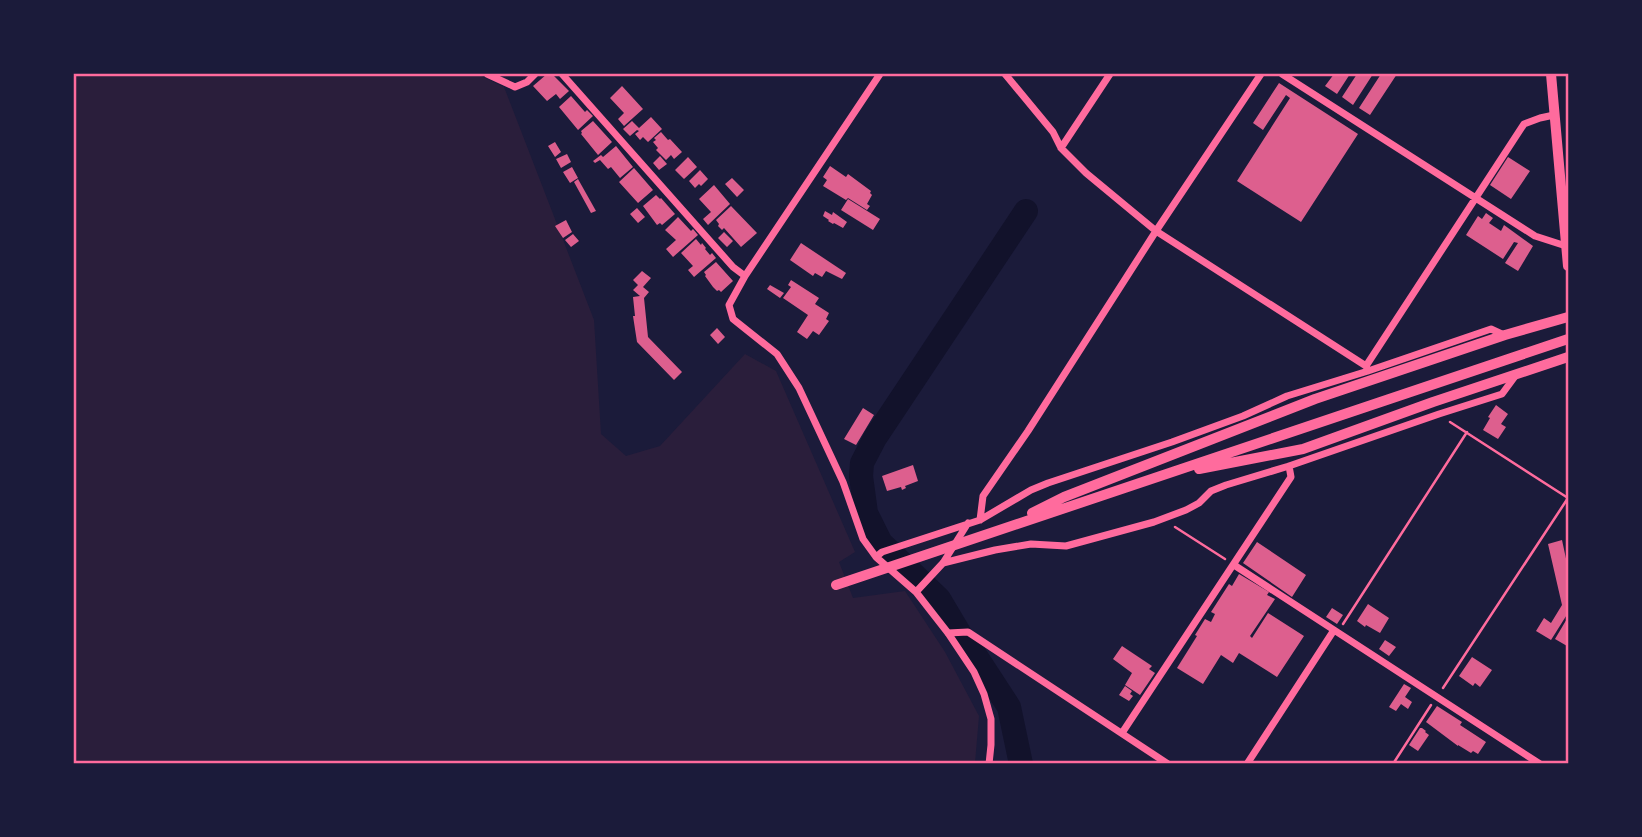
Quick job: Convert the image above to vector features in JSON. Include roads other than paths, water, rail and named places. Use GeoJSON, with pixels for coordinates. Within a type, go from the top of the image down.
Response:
{"type":"FeatureCollection","features":[{"type":"Feature","properties":{"kind":"main road"},"geometry":{"type":"LineString","coordinates":[[1551,74],[1569,266]]}},
{"type":"Feature","properties":{"kind":"main road"},"geometry":{"type":"LineString","coordinates":[[998,530],[1064,497],[1315,399],[1505,335],[1569,317]]}},
{"type":"Feature","properties":{"kind":"main road"},"geometry":{"type":"LineString","coordinates":[[840,583],[1569,339]]}},
{"type":"Feature","properties":{"kind":"main road"},"geometry":{"type":"LineString","coordinates":[[1155,477],[1303,449],[1433,401],[1569,357]]}},
{"type":"Feature","properties":{"kind":"street"},"geometry":{"type":"LineString","coordinates":[[487,74],[515,87],[527,82],[535,74]]}},
{"type":"Feature","properties":{"kind":"street"},"geometry":{"type":"LineString","coordinates":[[562,74],[733,267],[745,275]]}},
{"type":"Feature","properties":{"kind":"street"},"geometry":{"type":"LineString","coordinates":[[880,74],[745,275],[729,306],[733,319],[777,354],[799,388],[843,482],[863,539],[876,557],[918,590],[950,633],[974,672],[991,719],[992,745],[989,764]]}},
{"type":"Feature","properties":{"kind":"street"},"geometry":{"type":"LineString","coordinates":[[1005,74],[1053,132],[1061,148],[1086,173],[1156,231],[1367,369]]}},
{"type":"Feature","properties":{"kind":"street"},"geometry":{"type":"LineString","coordinates":[[1061,148],[1110,74]]}},
{"type":"Feature","properties":{"kind":"street"},"geometry":{"type":"LineString","coordinates":[[980,520],[982,496],[1028,431],[1156,231],[1261,74]]}},
{"type":"Feature","properties":{"kind":"street"},"geometry":{"type":"LineString","coordinates":[[1282,74],[1535,236],[1566,246]]}},
{"type":"Feature","properties":{"kind":"street"},"geometry":{"type":"LineString","coordinates":[[1367,369],[1524,124],[1554,115]]}},
{"type":"Feature","properties":{"kind":"street"},"geometry":{"type":"LineString","coordinates":[[876,557],[881,552],[980,520],[1048,483],[1184,438],[1287,396],[1491,329],[1505,335]]}},
{"type":"Feature","properties":{"kind":"street"},"geometry":{"type":"LineString","coordinates":[[943,564],[995,550],[1031,544],[1066,546],[1164,518],[1186,510],[1212,491],[1226,485],[1502,394],[1516,375]]}},
{"type":"Feature","properties":{"kind":"street"},"geometry":{"type":"LineString","coordinates":[[1122,733],[1291,477],[1289,466]]}},
{"type":"Feature","properties":{"kind":"street"},"geometry":{"type":"LineString","coordinates":[[918,590],[943,564],[968,523]]}},
{"type":"Feature","properties":{"kind":"street"},"geometry":{"type":"LineString","coordinates":[[1234,565],[1540,764]]}},
{"type":"Feature","properties":{"kind":"street"},"geometry":{"type":"LineString","coordinates":[[1247,764],[1336,631]]}},
{"type":"Feature","properties":{"kind":"street"},"geometry":{"type":"LineString","coordinates":[[950,633],[968,632],[1168,764]]}},
{"type":"Feature","properties":{"kind":"waterway"},"geometry":{"type":"LineString","coordinates":[[1021,764],[1009,707],[939,599],[881,543],[866,513],[861,476],[862,463],[875,438],[1026,211]]}}]}
